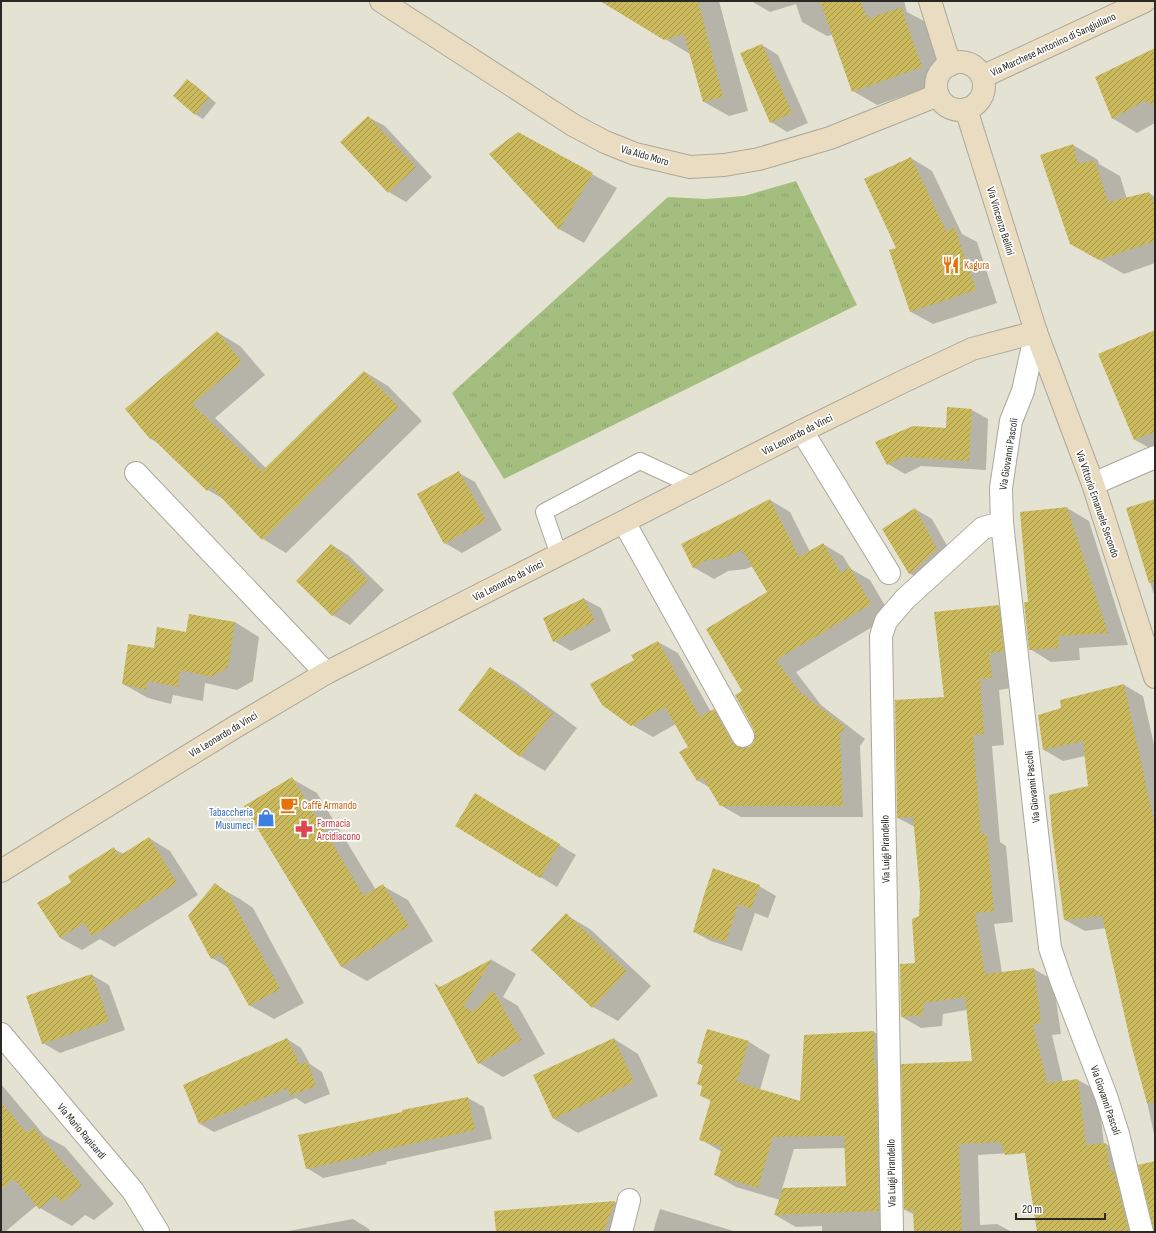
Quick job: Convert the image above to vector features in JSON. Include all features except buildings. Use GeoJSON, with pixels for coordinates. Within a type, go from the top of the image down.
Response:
{"type":"FeatureCollection","features":[{"type":"Feature","properties":{"kind":"main road","name":"Via Aldo Moro"},"geometry":{"type":"LineString","coordinates":[[381,1],[566,120],[605,142],[635,154],[690,167],[724,165],[759,159],[823,140],[899,112],[938,95]]}},
{"type":"Feature","properties":{"kind":"main road"},"geometry":{"type":"LineString","coordinates":[[930,1],[950,65]]}},
{"type":"Feature","properties":{"kind":"main road","name":"Via Marchese Antonino di Sangiuliano"},"geometry":{"type":"LineString","coordinates":[[982,77],[1145,1]]}},
{"type":"Feature","properties":{"kind":"main road"},"geometry":{"type":"LineString","coordinates":[[957,62],[965,63],[978,70],[984,85],[983,93],[974,106],[959,110],[947,106],[938,95],[937,81],[944,69],[950,65],[957,62]]}},
{"type":"Feature","properties":{"kind":"main road","name":"Via Vincenzo Bellini"},"geometry":{"type":"LineString","coordinates":[[966,109],[1036,332]]}},
{"type":"Feature","properties":{"kind":"main road","name":"Via Leonardo da Vinci"},"geometry":{"type":"LineString","coordinates":[[1,871],[235,727],[326,673],[802,431],[972,349],[1036,332]]}},
{"type":"Feature","properties":{"kind":"main road","name":"Via Vittorio Emanuele Secondo"},"geometry":{"type":"LineString","coordinates":[[1036,332],[1093,484],[1155,677]]}},
{"type":"Feature","properties":{"kind":"street","name":"Via Giovanni Pascoli"},"geometry":{"type":"LineString","coordinates":[[1036,332],[1023,391],[1011,421],[1001,488],[1002,523],[1050,948],[1106,1096],[1118,1134],[1142,1232]]}},
{"type":"Feature","properties":{"kind":"street"},"geometry":{"type":"LineString","coordinates":[[802,431],[889,573]]}},
{"type":"Feature","properties":{"kind":"street"},"geometry":{"type":"LineString","coordinates":[[1093,484],[1155,457]]}},
{"type":"Feature","properties":{"kind":"street"},"geometry":{"type":"LineString","coordinates":[[136,473],[326,673]]}},
{"type":"Feature","properties":{"kind":"street"},"geometry":{"type":"LineString","coordinates":[[624,522],[743,736]]}},
{"type":"Feature","properties":{"kind":"street","name":"Via Luigi Pirandello"},"geometry":{"type":"LineString","coordinates":[[892,1232],[881,636],[886,621],[905,599],[983,528],[1002,523]]}},
{"type":"Feature","properties":{"kind":"street","name":"Via Mario Rapisardi"},"geometry":{"type":"LineString","coordinates":[[1,1034],[133,1191],[158,1232]]}},
{"type":"Feature","properties":{"kind":"street"},"geometry":{"type":"LineString","coordinates":[[621,1232],[629,1200]]}},
{"type":"Feature","properties":{"kind":"lane"},"geometry":{"type":"LineString","coordinates":[[559,555],[544,512],[640,460],[694,486]]}},
{"type":"Feature","properties":{"kind":"green space"},"geometry":{"type":"Polygon","coordinates":[[[796,181],[857,305],[504,479],[452,393],[668,197],[706,199],[744,196],[796,181]]]}},
{"type":"Feature","properties":{"kind":"place","name":"Kagura"},"geometry":{"type":"Point","coordinates":[951,265]}},
{"type":"Feature","properties":{"kind":"place","name":"Caffè Armando"},"geometry":{"type":"Point","coordinates":[289,805]}},
{"type":"Feature","properties":{"kind":"place","name":"Tabaccheria Musumeci"},"geometry":{"type":"Point","coordinates":[266,818]}},
{"type":"Feature","properties":{"kind":"place","name":"Farmacia Arcidiacono"},"geometry":{"type":"Point","coordinates":[304,829]}}]}
